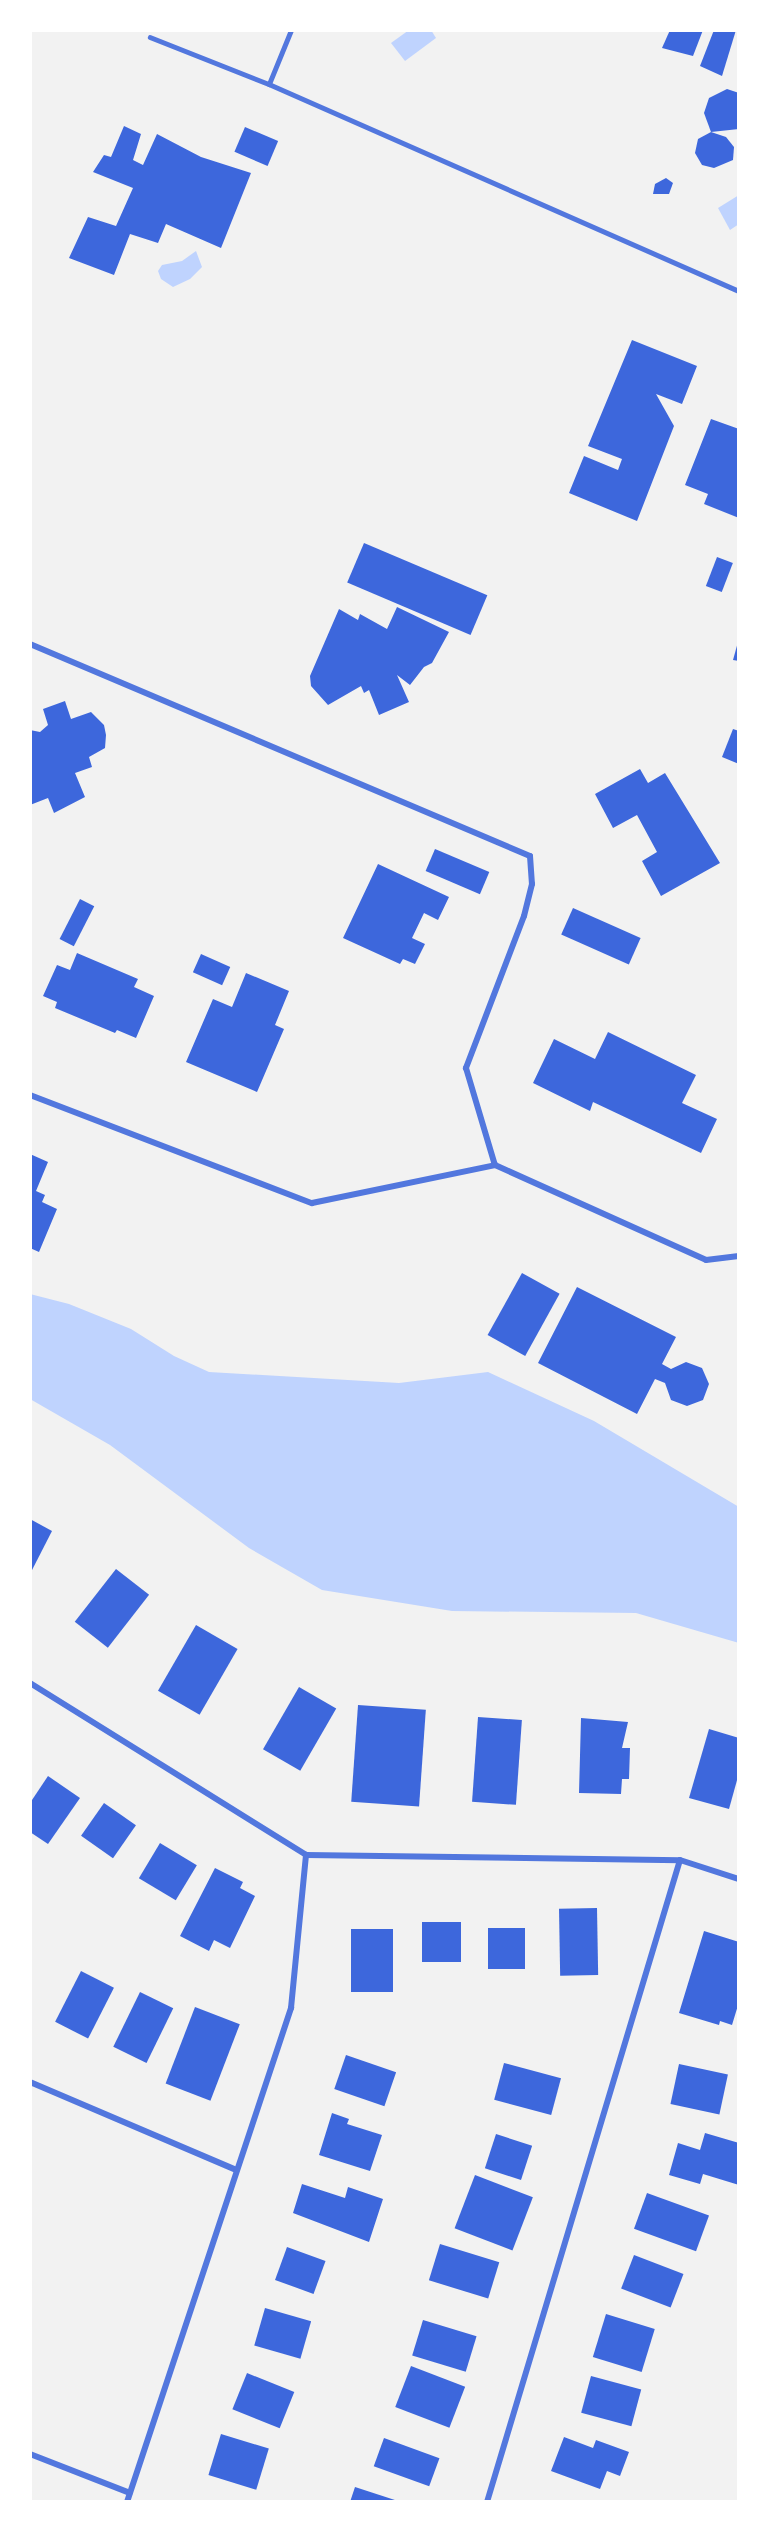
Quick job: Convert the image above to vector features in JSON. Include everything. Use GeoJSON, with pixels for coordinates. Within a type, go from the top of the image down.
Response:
{"type":"FeatureCollection","features":[{"type":"Feature","properties":{"kind":"street"},"geometry":{"type":"LineString","coordinates":[[30,644],[530,856],[532,884],[524,916],[466,1068],[495,1164]]}},
{"type":"Feature","properties":{"kind":"street"},"geometry":{"type":"LineString","coordinates":[[30,1095],[312,1203],[495,1164],[706,1260],[739,1256]]}},
{"type":"Feature","properties":{"kind":"street"},"geometry":{"type":"LineString","coordinates":[[30,1683],[306,1855],[680,1860],[739,1879]]}},
{"type":"Feature","properties":{"kind":"street"},"geometry":{"type":"LineString","coordinates":[[127,2502],[291,2008],[306,1855]]}},
{"type":"Feature","properties":{"kind":"street"},"geometry":{"type":"LineString","coordinates":[[487,2502],[680,1860]]}},
{"type":"Feature","properties":{"kind":"street"},"geometry":{"type":"LineString","coordinates":[[30,2082],[236,2170]]}},
{"type":"Feature","properties":{"kind":"street"},"geometry":{"type":"LineString","coordinates":[[30,2454],[130,2493]]}},
{"type":"Feature","properties":{"kind":"lane"},"geometry":{"type":"LineString","coordinates":[[269,84],[291,30]]}},
{"type":"Feature","properties":{"kind":"lane"},"geometry":{"type":"LineString","coordinates":[[150,37],[269,84],[739,291]]}},
{"type":"Feature","properties":{"kind":"water"},"geometry":{"type":"Polygon","coordinates":[[[409,30],[431,30],[436,38],[405,61],[391,43],[409,30]]]}},
{"type":"Feature","properties":{"kind":"water"},"geometry":{"type":"Polygon","coordinates":[[[739,195],[739,224],[730,230],[718,208],[739,195]]]}},
{"type":"Feature","properties":{"kind":"water"},"geometry":{"type":"Polygon","coordinates":[[[196,251],[202,267],[190,279],[173,287],[161,279],[158,271],[162,265],[182,261],[196,251]]]}},
{"type":"Feature","properties":{"kind":"water"},"geometry":{"type":"Polygon","coordinates":[[[30,1294],[69,1304],[131,1329],[174,1356],[209,1372],[399,1383],[488,1372],[594,1421],[739,1507],[739,1643],[636,1613],[452,1611],[322,1590],[249,1548],[110,1445],[30,1399],[30,1294]]]}},
{"type":"Feature","properties":{"kind":"building"},"geometry":{"type":"Polygon","coordinates":[[[670,30],[703,30],[693,56],[662,48],[670,30]]]}},
{"type":"Feature","properties":{"kind":"building"},"geometry":{"type":"Polygon","coordinates":[[[714,30],[736,30],[722,76],[700,66],[714,30]]]}},
{"type":"Feature","properties":{"kind":"building"},"geometry":{"type":"Polygon","coordinates":[[[727,89],[739,93],[739,129],[711,132],[704,113],[709,98],[727,89]]]}},
{"type":"Feature","properties":{"kind":"building"},"geometry":{"type":"Polygon","coordinates":[[[124,126],[141,134],[133,160],[143,165],[157,134],[201,157],[251,173],[221,248],[166,224],[158,243],[130,234],[114,275],[69,258],[88,217],[116,226],[133,188],[93,172],[104,155],[111,157],[124,126]]]}},
{"type":"Feature","properties":{"kind":"building"},"geometry":{"type":"Polygon","coordinates":[[[245,127],[278,141],[268,166],[234,152],[245,127]]]}},
{"type":"Feature","properties":{"kind":"building"},"geometry":{"type":"Polygon","coordinates":[[[711,132],[726,137],[734,147],[733,160],[714,168],[702,165],[695,153],[698,139],[711,132]]]}},
{"type":"Feature","properties":{"kind":"building"},"geometry":{"type":"Polygon","coordinates":[[[666,178],[673,183],[669,194],[653,194],[655,184],[666,178]]]}},
{"type":"Feature","properties":{"kind":"building"},"geometry":{"type":"Polygon","coordinates":[[[632,340],[697,366],[682,404],[656,394],[674,426],[637,521],[569,493],[584,456],[618,470],[622,459],[588,446],[632,340]]]}},
{"type":"Feature","properties":{"kind":"building"},"geometry":{"type":"Polygon","coordinates":[[[711,419],[739,429],[739,518],[704,504],[708,494],[685,485],[711,419]]]}},
{"type":"Feature","properties":{"kind":"building"},"geometry":{"type":"Polygon","coordinates":[[[364,543],[487,595],[471,635],[347,583],[364,543]]]}},
{"type":"Feature","properties":{"kind":"building"},"geometry":{"type":"Polygon","coordinates":[[[717,557],[733,563],[722,592],[706,586],[717,557]]]}},
{"type":"Feature","properties":{"kind":"building"},"geometry":{"type":"Polygon","coordinates":[[[397,607],[449,632],[432,663],[424,667],[410,685],[397,675],[409,702],[379,715],[369,690],[364,693],[361,686],[328,705],[311,686],[310,676],[339,609],[358,620],[360,614],[387,629],[397,607]]]}},
{"type":"Feature","properties":{"kind":"building"},"geometry":{"type":"Polygon","coordinates":[[[739,642],[739,661],[733,660],[739,642]]]}},
{"type":"Feature","properties":{"kind":"building"},"geometry":{"type":"Polygon","coordinates":[[[65,701],[71,719],[91,712],[104,725],[105,748],[89,757],[92,767],[75,773],[85,797],[54,813],[48,798],[30,805],[30,730],[40,732],[48,725],[43,709],[65,701]]]}},
{"type":"Feature","properties":{"kind":"building"},"geometry":{"type":"Polygon","coordinates":[[[733,729],[739,731],[739,764],[722,757],[733,729]]]}},
{"type":"Feature","properties":{"kind":"building"},"geometry":{"type":"Polygon","coordinates":[[[640,769],[648,783],[665,773],[720,863],[661,896],[642,861],[657,852],[637,815],[613,828],[595,794],[640,769]]]}},
{"type":"Feature","properties":{"kind":"building"},"geometry":{"type":"Polygon","coordinates":[[[435,849],[489,872],[480,894],[426,871],[435,849]]]}},
{"type":"Feature","properties":{"kind":"building"},"geometry":{"type":"Polygon","coordinates":[[[378,864],[449,897],[438,920],[424,913],[412,938],[425,944],[415,964],[403,959],[400,964],[343,938],[378,864]]]}},
{"type":"Feature","properties":{"kind":"building"},"geometry":{"type":"Polygon","coordinates":[[[80,899],[94,906],[74,946],[60,939],[80,899]]]}},
{"type":"Feature","properties":{"kind":"building"},"geometry":{"type":"Polygon","coordinates":[[[573,908],[641,938],[629,965],[561,934],[573,908]]]}},
{"type":"Feature","properties":{"kind":"building"},"geometry":{"type":"Polygon","coordinates":[[[77,953],[138,979],[134,987],[154,996],[136,1038],[117,1030],[115,1033],[55,1008],[57,1002],[43,996],[57,965],[70,970],[77,953]]]}},
{"type":"Feature","properties":{"kind":"building"},"geometry":{"type":"Polygon","coordinates":[[[201,954],[230,967],[222,985],[193,972],[201,954]]]}},
{"type":"Feature","properties":{"kind":"building"},"geometry":{"type":"Polygon","coordinates":[[[246,973],[289,991],[275,1025],[284,1029],[257,1092],[186,1062],[213,999],[232,1007],[246,973]]]}},
{"type":"Feature","properties":{"kind":"building"},"geometry":{"type":"Polygon","coordinates":[[[608,1032],[696,1075],[682,1103],[717,1119],[701,1153],[593,1102],[590,1111],[533,1083],[554,1039],[595,1059],[608,1032]]]}},
{"type":"Feature","properties":{"kind":"building"},"geometry":{"type":"Polygon","coordinates":[[[30,1154],[48,1162],[36,1191],[45,1195],[42,1202],[57,1209],[39,1252],[30,1248],[30,1154]]]}},
{"type":"Feature","properties":{"kind":"building"},"geometry":{"type":"Polygon","coordinates":[[[522,1273],[560,1294],[525,1356],[488,1335],[522,1273]]]}},
{"type":"Feature","properties":{"kind":"building"},"geometry":{"type":"Polygon","coordinates":[[[577,1287],[676,1337],[662,1364],[671,1369],[686,1362],[702,1368],[709,1384],[703,1400],[687,1406],[671,1400],[665,1383],[655,1379],[637,1414],[538,1363],[577,1287]]]}},
{"type":"Feature","properties":{"kind":"building"},"geometry":{"type":"Polygon","coordinates":[[[30,1519],[52,1531],[30,1574],[30,1519]]]}},
{"type":"Feature","properties":{"kind":"building"},"geometry":{"type":"Polygon","coordinates":[[[116,1569],[149,1595],[108,1648],[75,1622],[116,1569]]]}},
{"type":"Feature","properties":{"kind":"building"},"geometry":{"type":"Polygon","coordinates":[[[196,1625],[238,1649],[200,1715],[158,1691],[196,1625]]]}},
{"type":"Feature","properties":{"kind":"building"},"geometry":{"type":"Polygon","coordinates":[[[299,1687],[336,1708],[300,1771],[263,1749],[299,1687]]]}},
{"type":"Feature","properties":{"kind":"building"},"geometry":{"type":"Polygon","coordinates":[[[358,1705],[426,1710],[419,1807],[351,1802],[358,1705]]]}},
{"type":"Feature","properties":{"kind":"building"},"geometry":{"type":"Polygon","coordinates":[[[478,1717],[522,1720],[516,1805],[472,1802],[478,1717]]]}},
{"type":"Feature","properties":{"kind":"building"},"geometry":{"type":"Polygon","coordinates":[[[581,1718],[628,1722],[622,1748],[630,1748],[629,1779],[622,1779],[621,1794],[579,1793],[581,1718]]]}},
{"type":"Feature","properties":{"kind":"building"},"geometry":{"type":"Polygon","coordinates":[[[709,1729],[739,1738],[739,1773],[729,1809],[689,1798],[709,1729]]]}},
{"type":"Feature","properties":{"kind":"building"},"geometry":{"type":"Polygon","coordinates":[[[48,1776],[80,1798],[48,1844],[30,1832],[30,1803],[48,1776]]]}},
{"type":"Feature","properties":{"kind":"building"},"geometry":{"type":"Polygon","coordinates":[[[104,1803],[136,1825],[113,1858],[81,1836],[104,1803]]]}},
{"type":"Feature","properties":{"kind":"building"},"geometry":{"type":"Polygon","coordinates":[[[160,1843],[197,1865],[176,1900],[139,1878],[160,1843]]]}},
{"type":"Feature","properties":{"kind":"building"},"geometry":{"type":"Polygon","coordinates":[[[215,1868],[243,1882],[240,1888],[255,1896],[230,1948],[214,1940],[209,1951],[180,1936],[215,1868]]]}},
{"type":"Feature","properties":{"kind":"building"},"geometry":{"type":"Polygon","coordinates":[[[597,1908],[598,1975],[560,1976],[559,1909],[597,1908]]]}},
{"type":"Feature","properties":{"kind":"building"},"geometry":{"type":"Polygon","coordinates":[[[422,1922],[461,1922],[461,1962],[422,1962],[422,1922]]]}},
{"type":"Feature","properties":{"kind":"building"},"geometry":{"type":"Polygon","coordinates":[[[488,1928],[525,1928],[525,1969],[488,1969],[488,1928]]]}},
{"type":"Feature","properties":{"kind":"building"},"geometry":{"type":"Polygon","coordinates":[[[351,1929],[393,1929],[393,1992],[351,1992],[351,1929]]]}},
{"type":"Feature","properties":{"kind":"building"},"geometry":{"type":"Polygon","coordinates":[[[704,1931],[739,1942],[739,2002],[732,2025],[720,2021],[719,2025],[679,2013],[704,1931]]]}},
{"type":"Feature","properties":{"kind":"building"},"geometry":{"type":"Polygon","coordinates":[[[81,1971],[114,1988],[88,2039],[55,2022],[81,1971]]]}},
{"type":"Feature","properties":{"kind":"building"},"geometry":{"type":"Polygon","coordinates":[[[140,1992],[173,2008],[147,2063],[113,2047],[140,1992]]]}},
{"type":"Feature","properties":{"kind":"building"},"geometry":{"type":"Polygon","coordinates":[[[195,2007],[240,2024],[210,2101],[166,2084],[195,2007]]]}},
{"type":"Feature","properties":{"kind":"building"},"geometry":{"type":"Polygon","coordinates":[[[346,2055],[396,2072],[384,2106],[334,2089],[346,2055]]]}},
{"type":"Feature","properties":{"kind":"building"},"geometry":{"type":"Polygon","coordinates":[[[504,2063],[561,2078],[551,2115],[494,2100],[504,2063]]]}},
{"type":"Feature","properties":{"kind":"building"},"geometry":{"type":"Polygon","coordinates":[[[679,2064],[728,2074],[719,2114],[670,2104],[679,2064]]]}},
{"type":"Feature","properties":{"kind":"building"},"geometry":{"type":"Polygon","coordinates":[[[332,2113],[349,2119],[347,2124],[382,2135],[370,2171],[319,2155],[332,2113]]]}},
{"type":"Feature","properties":{"kind":"building"},"geometry":{"type":"Polygon","coordinates":[[[705,2133],[739,2143],[739,2185],[703,2174],[700,2184],[669,2175],[678,2143],[700,2150],[705,2133]]]}},
{"type":"Feature","properties":{"kind":"building"},"geometry":{"type":"Polygon","coordinates":[[[496,2134],[532,2146],[521,2180],[485,2168],[496,2134]]]}},
{"type":"Feature","properties":{"kind":"building"},"geometry":{"type":"Polygon","coordinates":[[[475,2175],[533,2197],[512,2250],[455,2228],[475,2175]]]}},
{"type":"Feature","properties":{"kind":"building"},"geometry":{"type":"Polygon","coordinates":[[[302,2184],[345,2198],[348,2187],[383,2199],[369,2242],[293,2213],[302,2184]]]}},
{"type":"Feature","properties":{"kind":"building"},"geometry":{"type":"Polygon","coordinates":[[[647,2193],[709,2216],[696,2251],[634,2229],[647,2193]]]}},
{"type":"Feature","properties":{"kind":"building"},"geometry":{"type":"Polygon","coordinates":[[[440,2244],[499,2262],[488,2298],[429,2280],[440,2244]]]}},
{"type":"Feature","properties":{"kind":"building"},"geometry":{"type":"Polygon","coordinates":[[[287,2247],[326,2261],[314,2294],[275,2280],[287,2247]]]}},
{"type":"Feature","properties":{"kind":"building"},"geometry":{"type":"Polygon","coordinates":[[[634,2255],[683,2274],[671,2308],[621,2289],[634,2255]]]}},
{"type":"Feature","properties":{"kind":"building"},"geometry":{"type":"Polygon","coordinates":[[[265,2308],[311,2321],[300,2359],[254,2345],[265,2308]]]}},
{"type":"Feature","properties":{"kind":"building"},"geometry":{"type":"Polygon","coordinates":[[[606,2314],[655,2329],[642,2372],[593,2357],[606,2314]]]}},
{"type":"Feature","properties":{"kind":"building"},"geometry":{"type":"Polygon","coordinates":[[[423,2320],[477,2336],[466,2372],[412,2355],[423,2320]]]}},
{"type":"Feature","properties":{"kind":"building"},"geometry":{"type":"Polygon","coordinates":[[[411,2366],[465,2387],[449,2428],[395,2407],[411,2366]]]}},
{"type":"Feature","properties":{"kind":"building"},"geometry":{"type":"Polygon","coordinates":[[[247,2373],[294,2392],[280,2428],[232,2409],[247,2373]]]}},
{"type":"Feature","properties":{"kind":"building"},"geometry":{"type":"Polygon","coordinates":[[[591,2376],[641,2389],[631,2426],[581,2413],[591,2376]]]}},
{"type":"Feature","properties":{"kind":"building"},"geometry":{"type":"Polygon","coordinates":[[[221,2434],[269,2449],[256,2490],[208,2475],[221,2434]]]}},
{"type":"Feature","properties":{"kind":"building"},"geometry":{"type":"Polygon","coordinates":[[[564,2437],[593,2448],[596,2440],[629,2452],[620,2476],[607,2471],[600,2489],[551,2471],[564,2437]]]}},
{"type":"Feature","properties":{"kind":"building"},"geometry":{"type":"Polygon","coordinates":[[[384,2438],[439,2458],[429,2486],[374,2466],[384,2438]]]}},
{"type":"Feature","properties":{"kind":"building"},"geometry":{"type":"Polygon","coordinates":[[[355,2487],[401,2502],[350,2502],[355,2487]]]}}]}
